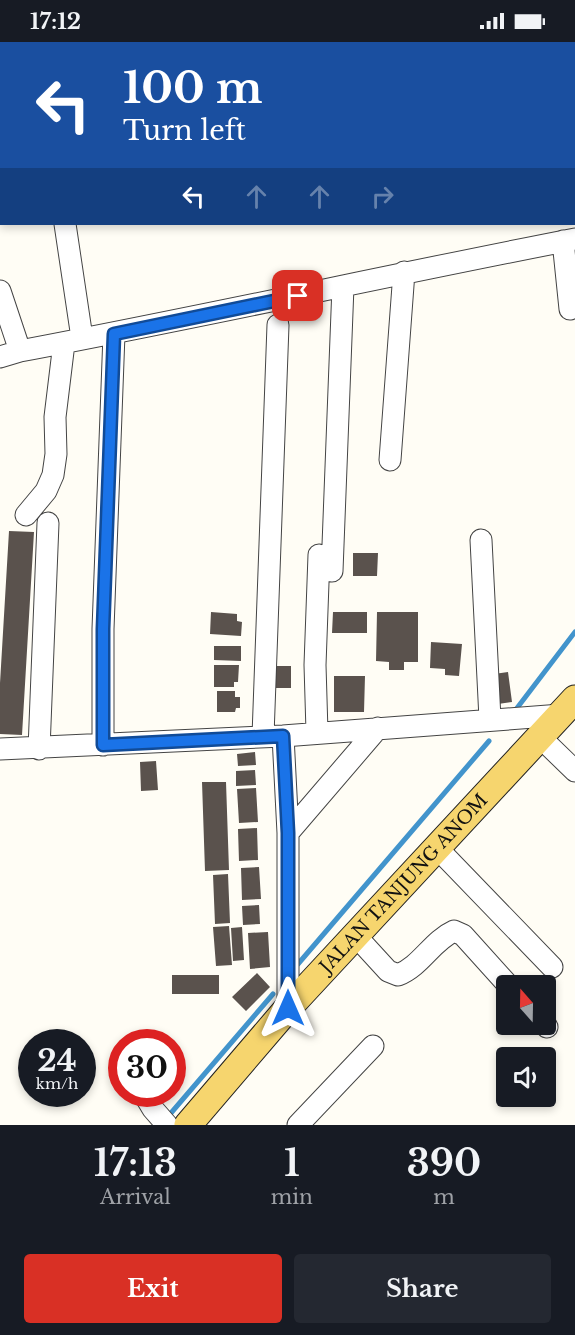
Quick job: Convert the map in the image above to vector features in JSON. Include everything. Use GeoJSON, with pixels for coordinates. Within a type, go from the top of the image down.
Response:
{"type":"FeatureCollection","features":[{"type":"Feature","properties":{"kind":"main road","name":"JALAN TANJUNG ANOM"},"geometry":{"type":"LineString","coordinates":[[196,1122],[288,1008],[568,707]]}},
{"type":"Feature","properties":{"kind":"street"},"geometry":{"type":"LineString","coordinates":[[26,515],[46,491],[53,475],[56,454],[55,417],[73,340],[65,225]]}},
{"type":"Feature","properties":{"kind":"street"},"geometry":{"type":"LineString","coordinates":[[0,291],[10,354],[569,240],[570,309]]}},
{"type":"Feature","properties":{"kind":"street"},"geometry":{"type":"LineString","coordinates":[[390,460],[404,272]]}},
{"type":"Feature","properties":{"kind":"street"},"geometry":{"type":"LineString","coordinates":[[317,732],[315,665],[325,563],[343,286]]}},
{"type":"Feature","properties":{"kind":"street"},"geometry":{"type":"LineString","coordinates":[[278,325],[273,736],[288,833],[288,1008]]}},
{"type":"Feature","properties":{"kind":"street"},"geometry":{"type":"LineString","coordinates":[[103,745],[103,629],[114,334]]}},
{"type":"Feature","properties":{"kind":"street"},"geometry":{"type":"LineString","coordinates":[[39,749],[48,523]]}},
{"type":"Feature","properties":{"kind":"street"},"geometry":{"type":"LineString","coordinates":[[481,540],[490,719]]}},
{"type":"Feature","properties":{"kind":"street"},"geometry":{"type":"LineString","coordinates":[[0,749],[39,749],[273,736],[490,719],[568,707]]}},
{"type":"Feature","properties":{"kind":"street"},"geometry":{"type":"LineString","coordinates":[[288,833],[378,728]]}},
{"type":"Feature","properties":{"kind":"street"},"geometry":{"type":"LineString","coordinates":[[540,737],[575,771]]}},
{"type":"Feature","properties":{"kind":"street"},"geometry":{"type":"LineString","coordinates":[[438,849],[552,967]]}},
{"type":"Feature","properties":{"kind":"street"},"geometry":{"type":"LineString","coordinates":[[355,935],[388,971],[398,975],[407,972],[442,936],[454,931],[463,936],[499,975]]}},
{"type":"Feature","properties":{"kind":"street"},"geometry":{"type":"LineString","coordinates":[[298,1125],[372,1046]]}},
{"type":"Feature","properties":{"kind":"street"},"geometry":{"type":"LineString","coordinates":[[152,1107],[167,1125]]}},
{"type":"Feature","properties":{"kind":"building"},"geometry":{"type":"Polygon","coordinates":[[[9,531],[34,532],[22,735],[0,734],[0,683],[9,531]]]}},
{"type":"Feature","properties":{"kind":"building"},"geometry":{"type":"Polygon","coordinates":[[[353,553],[378,553],[377,576],[353,576],[353,553]]]}},
{"type":"Feature","properties":{"kind":"building"},"geometry":{"type":"Polygon","coordinates":[[[211,612],[237,614],[237,621],[242,622],[241,636],[210,634],[211,612]]]}},
{"type":"Feature","properties":{"kind":"building"},"geometry":{"type":"Polygon","coordinates":[[[333,612],[367,612],[367,633],[332,633],[333,612]]]}},
{"type":"Feature","properties":{"kind":"building"},"geometry":{"type":"Polygon","coordinates":[[[377,612],[418,612],[418,662],[404,662],[404,670],[389,670],[389,662],[376,661],[377,612]]]}},
{"type":"Feature","properties":{"kind":"building"},"geometry":{"type":"Polygon","coordinates":[[[431,642],[462,644],[459,676],[445,675],[445,669],[430,668],[431,642]]]}},
{"type":"Feature","properties":{"kind":"building"},"geometry":{"type":"Polygon","coordinates":[[[214,646],[241,646],[241,661],[214,660],[214,646]]]}},
{"type":"Feature","properties":{"kind":"building"},"geometry":{"type":"Polygon","coordinates":[[[214,665],[239,665],[238,682],[234,682],[234,687],[214,687],[214,665]]]}},
{"type":"Feature","properties":{"kind":"building"},"geometry":{"type":"Polygon","coordinates":[[[274,666],[291,666],[291,688],[274,688],[274,666]]]}},
{"type":"Feature","properties":{"kind":"building"},"geometry":{"type":"Polygon","coordinates":[[[508,672],[512,702],[498,704],[494,674],[508,672]]]}},
{"type":"Feature","properties":{"kind":"building"},"geometry":{"type":"Polygon","coordinates":[[[334,676],[365,676],[364,712],[334,712],[334,676]]]}},
{"type":"Feature","properties":{"kind":"building"},"geometry":{"type":"Polygon","coordinates":[[[217,691],[235,691],[235,697],[240,697],[240,708],[236,708],[235,712],[217,712],[217,691]]]}},
{"type":"Feature","properties":{"kind":"building"},"geometry":{"type":"Polygon","coordinates":[[[255,752],[256,765],[238,766],[237,754],[255,752]]]}},
{"type":"Feature","properties":{"kind":"building"},"geometry":{"type":"Polygon","coordinates":[[[156,761],[158,790],[141,791],[140,762],[156,761]]]}},
{"type":"Feature","properties":{"kind":"building"},"geometry":{"type":"Polygon","coordinates":[[[255,770],[256,785],[236,786],[236,771],[255,770]]]}},
{"type":"Feature","properties":{"kind":"building"},"geometry":{"type":"Polygon","coordinates":[[[202,782],[226,782],[229,870],[205,871],[202,782]]]}},
{"type":"Feature","properties":{"kind":"building"},"geometry":{"type":"Polygon","coordinates":[[[256,788],[258,822],[239,823],[237,789],[256,788]]]}},
{"type":"Feature","properties":{"kind":"building"},"geometry":{"type":"Polygon","coordinates":[[[257,828],[258,860],[239,861],[238,829],[257,828]]]}},
{"type":"Feature","properties":{"kind":"building"},"geometry":{"type":"Polygon","coordinates":[[[259,867],[261,899],[242,900],[241,868],[259,867]]]}},
{"type":"Feature","properties":{"kind":"building"},"geometry":{"type":"Polygon","coordinates":[[[228,874],[230,923],[215,924],[213,875],[228,874]]]}},
{"type":"Feature","properties":{"kind":"building"},"geometry":{"type":"Polygon","coordinates":[[[259,905],[260,924],[243,925],[242,906],[259,905]]]}},
{"type":"Feature","properties":{"kind":"building"},"geometry":{"type":"Polygon","coordinates":[[[229,926],[232,965],[216,966],[213,927],[229,926]]]}},
{"type":"Feature","properties":{"kind":"building"},"geometry":{"type":"Polygon","coordinates":[[[242,927],[244,960],[233,961],[231,928],[242,927]]]}},
{"type":"Feature","properties":{"kind":"building"},"geometry":{"type":"Polygon","coordinates":[[[268,932],[270,967],[250,969],[248,933],[268,932]]]}},
{"type":"Feature","properties":{"kind":"building"},"geometry":{"type":"Polygon","coordinates":[[[257,973],[270,987],[246,1011],[232,997],[257,973]]]}},
{"type":"Feature","properties":{"kind":"building"},"geometry":{"type":"Polygon","coordinates":[[[172,975],[219,975],[219,994],[172,994],[172,975]]]}},
{"type":"Feature","properties":{"kind":"waterway"},"geometry":{"type":"LineString","coordinates":[[514,712],[575,632]]}},
{"type":"Feature","properties":{"kind":"waterway"},"geometry":{"type":"LineString","coordinates":[[298,964],[489,741]]}},
{"type":"Feature","properties":{"kind":"waterway"},"geometry":{"type":"LineString","coordinates":[[171,1113],[273,994]]}},
{"type":"Feature","properties":{"kind":"route"},"geometry":{"type":"LineString","coordinates":[[288,1008],[288,833],[283,736],[103,745],[103,629],[114,334],[298,296]]}}]}
